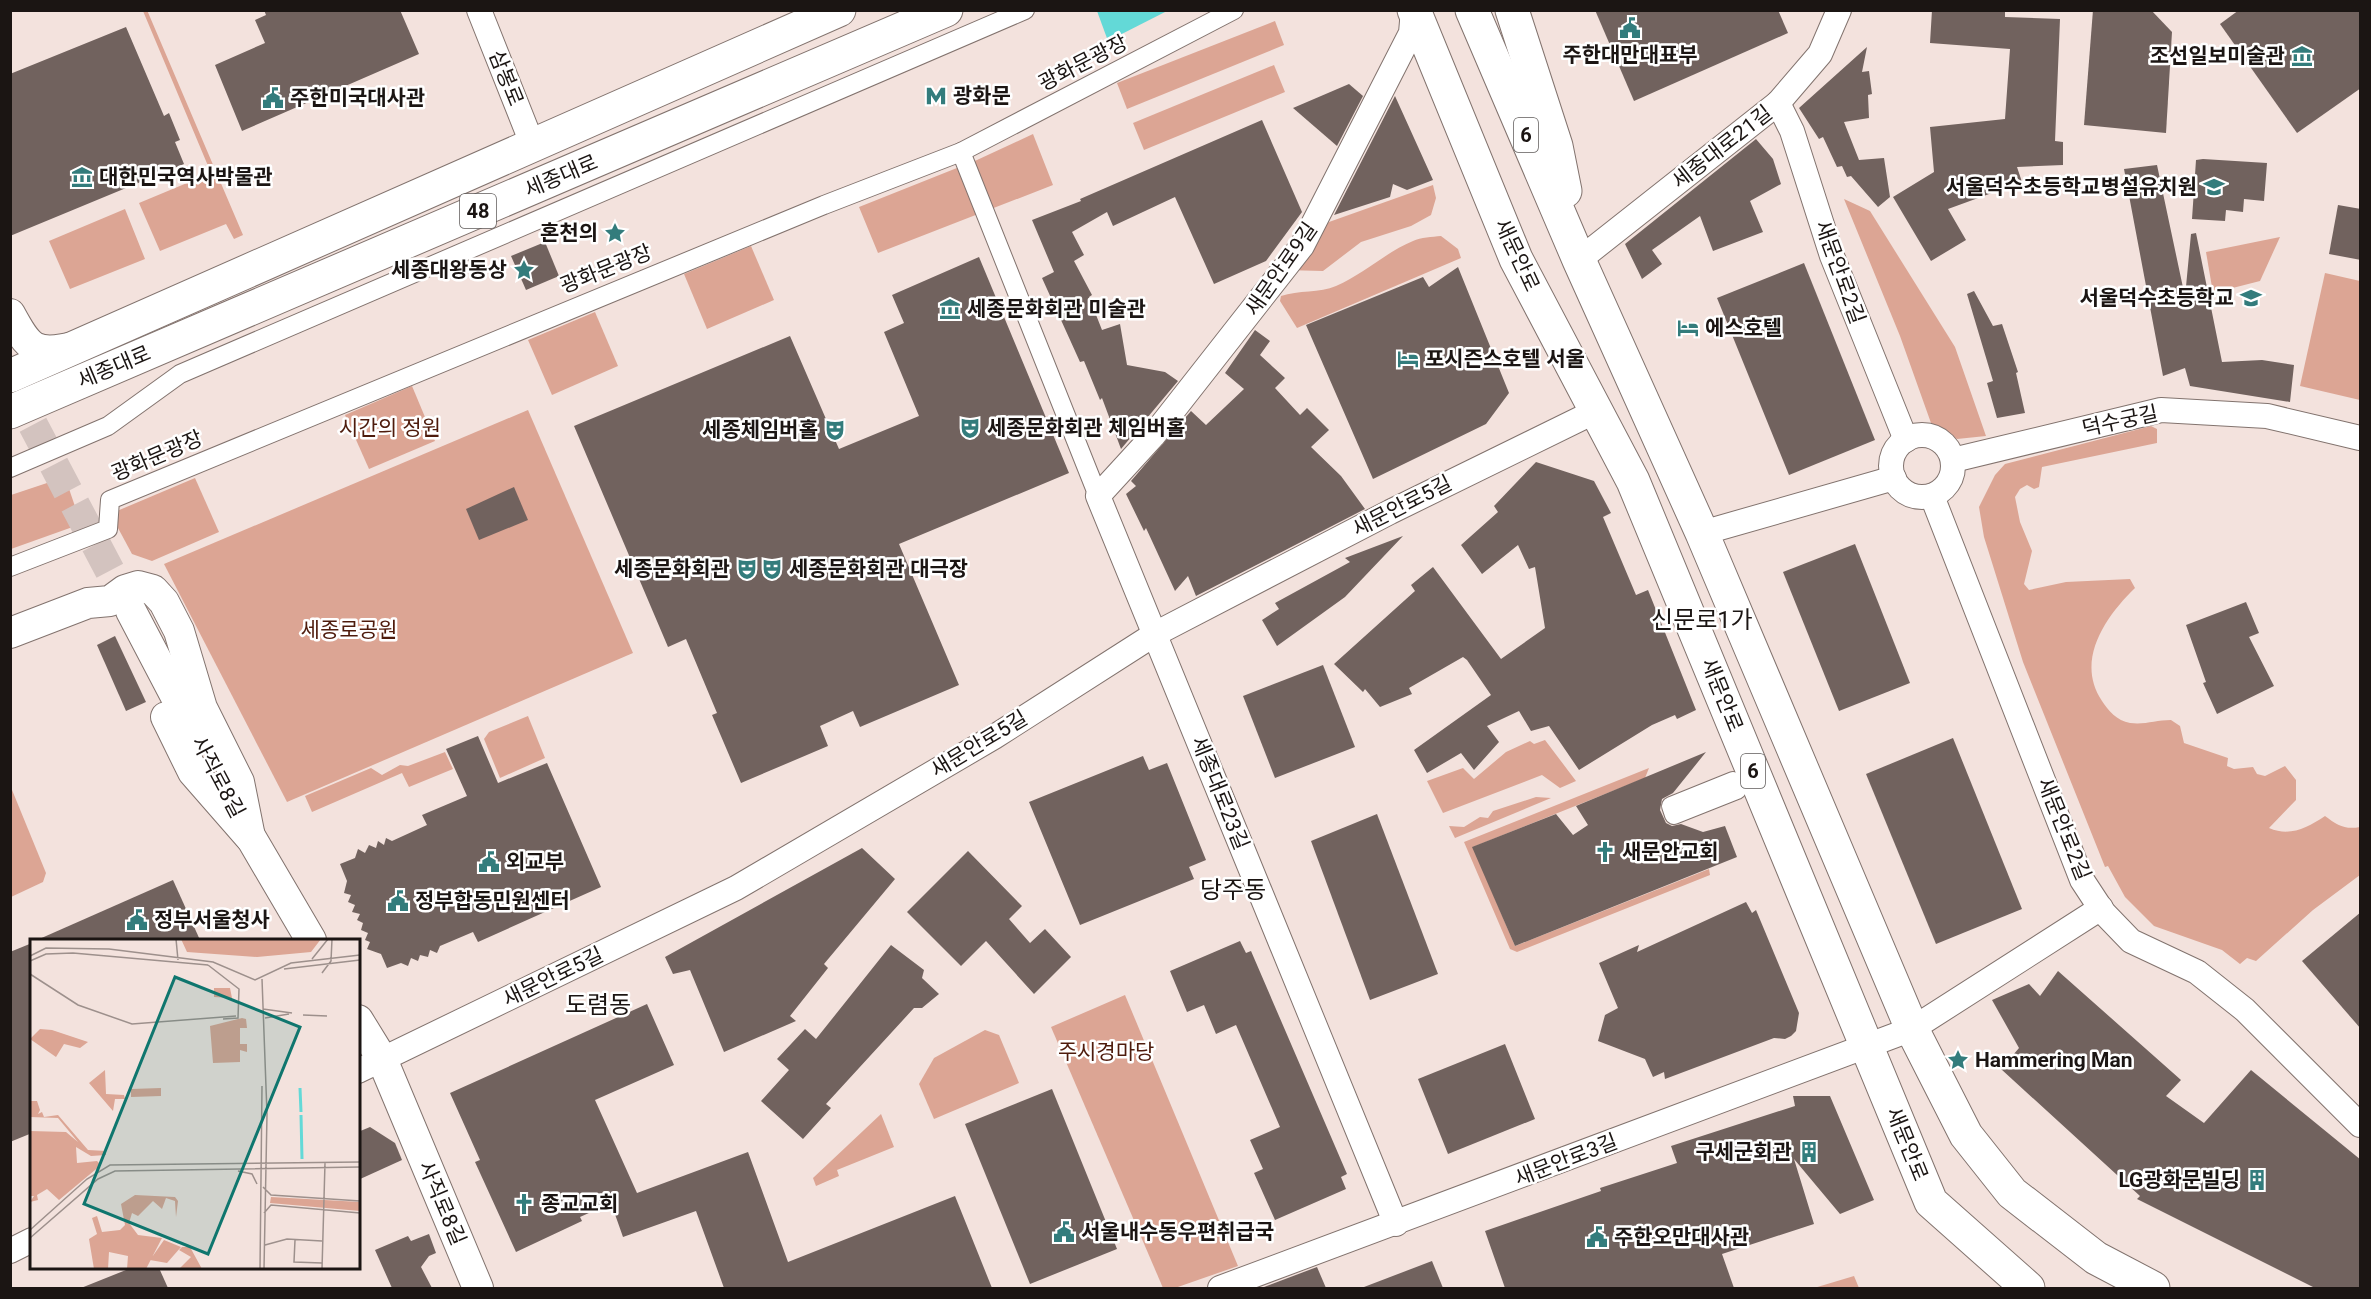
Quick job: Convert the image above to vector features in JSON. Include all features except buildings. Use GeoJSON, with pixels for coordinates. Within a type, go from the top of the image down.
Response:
{"type":"FeatureCollection","features":[{"type":"Feature","properties":{"kind":"main road","name":"세종대로"},"geometry":{"type":"LineString","coordinates":[[10,376],[839,10]]}},
{"type":"Feature","properties":{"kind":"main road","name":"세종대로"},"geometry":{"type":"LineString","coordinates":[[10,412],[945,10]]}},
{"type":"Feature","properties":{"kind":"main road","name":"새문안로"},"geometry":{"type":"LineString","coordinates":[[1413,10],[1516,259],[1633,481],[1931,1202],[2028,1288]]}},
{"type":"Feature","properties":{"kind":"main road","name":"6"},"geometry":{"type":"LineString","coordinates":[[1472,10],[1579,261],[1702,533],[1912,1029],[1966,1135],[2012,1194],[2096,1258],[2153,1288]]}},
{"type":"Feature","properties":{"kind":"main road"},"geometry":{"type":"LineString","coordinates":[[1512,10],[1556,146],[1579,261]]}},
{"type":"Feature","properties":{"kind":"street","name":"삼봉로"},"geometry":{"type":"LineString","coordinates":[[479,10],[533,146]]}},
{"type":"Feature","properties":{"kind":"street"},"geometry":{"type":"LineString","coordinates":[[10,468],[108,426],[180,374],[1025,10]]}},
{"type":"Feature","properties":{"kind":"street","name":"광화문광장"},"geometry":{"type":"LineString","coordinates":[[10,567],[108,529],[110,500],[791,218],[961,152],[1234,10]]}},
{"type":"Feature","properties":{"kind":"street","name":"새문안로9길"},"geometry":{"type":"LineString","coordinates":[[1098,496],[1153,436],[1302,246],[1411,33],[1413,10]]}},
{"type":"Feature","properties":{"kind":"street","name":"세종대로21길"},"geometry":{"type":"LineString","coordinates":[[1579,261],[1778,103],[1820,54],[1839,10]]}},
{"type":"Feature","properties":{"kind":"street","name":"새문안로2길"},"geometry":{"type":"LineString","coordinates":[[1778,103],[1792,131],[1832,255],[1906,440]]}},
{"type":"Feature","properties":{"kind":"street"},"geometry":{"type":"LineString","coordinates":[[961,152],[1098,496]]}},
{"type":"Feature","properties":{"kind":"street"},"geometry":{"type":"LineString","coordinates":[[10,314],[24,340],[31,346],[54,352],[78,347]]}},
{"type":"Feature","properties":{"kind":"street","name":"덕수궁길"},"geometry":{"type":"LineString","coordinates":[[1953,460],[2161,410],[2266,416],[2361,438]]}},
{"type":"Feature","properties":{"kind":"street","name":"새문안로5길"},"geometry":{"type":"LineString","coordinates":[[370,1065],[736,888],[994,737],[1155,634],[1303,555],[1596,411]]}},
{"type":"Feature","properties":{"kind":"street"},"geometry":{"type":"LineString","coordinates":[[1927,435],[1937,439],[1946,445],[1953,460],[1952,476],[1947,485],[1932,496],[1914,496],[1905,492],[1894,478],[1893,457],[1906,440],[1927,435]]}},
{"type":"Feature","properties":{"kind":"street"},"geometry":{"type":"LineString","coordinates":[[1702,533],[1894,478]]}},
{"type":"Feature","properties":{"kind":"street","name":"세종대로23길"},"geometry":{"type":"LineString","coordinates":[[1098,496],[1396,1224]]}},
{"type":"Feature","properties":{"kind":"street","name":"새문안로2길"},"geometry":{"type":"LineString","coordinates":[[1932,496],[2082,880],[2101,908],[2131,940],[2197,972],[2245,1010],[2361,1125]]}},
{"type":"Feature","properties":{"kind":"street","name":"사직로8길"},"geometry":{"type":"LineString","coordinates":[[10,633],[88,603],[120,606],[250,837],[310,939]]}},
{"type":"Feature","properties":{"kind":"street"},"geometry":{"type":"LineString","coordinates":[[1912,1029],[2101,908]]}},
{"type":"Feature","properties":{"kind":"street","name":"사직로8길"},"geometry":{"type":"LineString","coordinates":[[360,1028],[370,1065],[478,1288]]}},
{"type":"Feature","properties":{"kind":"street","name":"새문안로3길"},"geometry":{"type":"LineString","coordinates":[[1220,1288],[1912,1029]]}},
{"type":"Feature","properties":{"kind":"street"},"geometry":{"type":"LineString","coordinates":[[10,1251],[30,1241]]}},
{"type":"Feature","properties":{"kind":"green space"},"geometry":{"type":"Polygon","coordinates":[[[147,10],[243,235],[234,239],[226,224],[160,251],[139,203],[211,173],[143,11],[147,10]]]}},
{"type":"Feature","properties":{"kind":"green space"},"geometry":{"type":"Polygon","coordinates":[[[1275,21],[1284,45],[1127,109],[1117,83],[1275,21]]]}},
{"type":"Feature","properties":{"kind":"green space"},"geometry":{"type":"Polygon","coordinates":[[[1274,65],[1285,92],[1144,150],[1133,123],[1274,65]]]}},
{"type":"Feature","properties":{"kind":"green space"},"geometry":{"type":"Polygon","coordinates":[[[1033,134],[1053,185],[878,253],[859,207],[977,160],[1033,134]]]}},
{"type":"Feature","properties":{"kind":"green space"},"geometry":{"type":"Polygon","coordinates":[[[1433,185],[1436,198],[1431,215],[1411,226],[1361,242],[1323,271],[1284,270],[1302,246],[1329,222],[1433,185]]]}},
{"type":"Feature","properties":{"kind":"green space"},"geometry":{"type":"Polygon","coordinates":[[[1844,199],[1870,211],[1955,347],[1986,436],[1957,439],[1931,423],[1900,336],[1844,199]]]}},
{"type":"Feature","properties":{"kind":"green space"},"geometry":{"type":"Polygon","coordinates":[[[125,209],[145,259],[70,289],[49,241],[125,209]]]}},
{"type":"Feature","properties":{"kind":"green space"},"geometry":{"type":"Polygon","coordinates":[[[1441,236],[1458,249],[1461,258],[1297,328],[1280,301],[1281,296],[1288,294],[1323,290],[1336,286],[1403,246],[1419,239],[1441,236]]]}},
{"type":"Feature","properties":{"kind":"green space"},"geometry":{"type":"Polygon","coordinates":[[[2280,237],[2260,281],[2213,293],[2206,252],[2280,237]]]}},
{"type":"Feature","properties":{"kind":"green space"},"geometry":{"type":"Polygon","coordinates":[[[751,246],[774,300],[707,329],[684,274],[751,246]]]}},
{"type":"Feature","properties":{"kind":"green space"},"geometry":{"type":"Polygon","coordinates":[[[2325,273],[2360,281],[2360,400],[2300,386],[2325,273]]]}},
{"type":"Feature","properties":{"kind":"green space"},"geometry":{"type":"Polygon","coordinates":[[[595,312],[618,366],[552,395],[528,340],[595,312]]]}},
{"type":"Feature","properties":{"kind":"green space","name":"시간의 정원"},"geometry":{"type":"Polygon","coordinates":[[[412,386],[435,441],[369,469],[345,415],[412,386]]]}},
{"type":"Feature","properties":{"kind":"green space","name":"세종로공원"},"geometry":{"type":"Polygon","coordinates":[[[528,410],[633,653],[287,802],[164,564],[528,410]]]}},
{"type":"Feature","properties":{"kind":"green space"},"geometry":{"type":"Polygon","coordinates":[[[2151,426],[2157,429],[2157,443],[2042,467],[2039,487],[2034,489],[2027,485],[2020,489],[2015,497],[2020,522],[2032,551],[2024,584],[2029,590],[2066,582],[2130,579],[2135,588],[2113,612],[2104,626],[2093,655],[2094,686],[2110,711],[2117,718],[2130,723],[2171,720],[2180,726],[2184,743],[2228,758],[2227,766],[2234,769],[2253,767],[2257,774],[2265,776],[2285,766],[2296,780],[2296,800],[2269,828],[2284,832],[2298,830],[2325,816],[2341,826],[2360,827],[2360,875],[2313,910],[2256,961],[2247,958],[2240,964],[2222,950],[2154,926],[2125,897],[2108,866],[2105,867],[2023,662],[1984,537],[1979,507],[1995,475],[2005,464],[2151,426]]]}},
{"type":"Feature","properties":{"kind":"green space"},"geometry":{"type":"Polygon","coordinates":[[[65,477],[81,524],[11,549],[11,495],[65,477]]]}},
{"type":"Feature","properties":{"kind":"green space"},"geometry":{"type":"Polygon","coordinates":[[[195,478],[219,532],[152,561],[132,554],[118,528],[117,511],[195,478]]]}},
{"type":"Feature","properties":{"kind":"green space"},"geometry":{"type":"Polygon","coordinates":[[[528,716],[545,758],[500,778],[484,739],[489,732],[528,716]]]}},
{"type":"Feature","properties":{"kind":"green space"},"geometry":{"type":"Polygon","coordinates":[[[1545,740],[1576,781],[1560,788],[1542,775],[1443,813],[1427,781],[1463,768],[1474,779],[1506,752],[1530,741],[1534,744],[1545,740]]]}},
{"type":"Feature","properties":{"kind":"green space"},"geometry":{"type":"Polygon","coordinates":[[[445,752],[453,769],[409,787],[402,773],[312,812],[305,796],[371,768],[382,775],[400,765],[408,766],[445,752]]]}},
{"type":"Feature","properties":{"kind":"green space"},"geometry":{"type":"Polygon","coordinates":[[[1649,768],[1645,778],[1473,847],[1515,946],[1709,869],[1710,875],[1517,952],[1510,949],[1464,842],[1649,768]]]}},
{"type":"Feature","properties":{"kind":"green space"},"geometry":{"type":"Polygon","coordinates":[[[10,785],[46,873],[43,882],[11,897],[10,785]]]}},
{"type":"Feature","properties":{"kind":"green space"},"geometry":{"type":"Polygon","coordinates":[[[1536,797],[1551,798],[1455,838],[1449,826],[1464,827],[1480,817],[1488,818],[1493,811],[1536,797]]]}},
{"type":"Feature","properties":{"kind":"green space","name":"주시경마당"},"geometry":{"type":"Polygon","coordinates":[[[1125,995],[1238,1266],[1175,1288],[1163,1288],[1051,1027],[1125,995]]]}},
{"type":"Feature","properties":{"kind":"green space"},"geometry":{"type":"Polygon","coordinates":[[[985,1030],[999,1035],[1019,1083],[934,1119],[919,1084],[934,1058],[985,1030]]]}},
{"type":"Feature","properties":{"kind":"green space"},"geometry":{"type":"Polygon","coordinates":[[[881,1114],[894,1147],[837,1170],[839,1176],[816,1186],[813,1178],[881,1114]]]}},
{"type":"Feature","properties":{"kind":"green space"},"geometry":{"type":"Polygon","coordinates":[[[1854,1276],[1859,1288],[1814,1288],[1854,1276]]]}},
{"type":"Feature","properties":{"kind":"water"},"geometry":{"type":"Polygon","coordinates":[[[1097,11],[1167,11],[1108,41],[1097,11]]]}},
{"type":"Feature","properties":{"kind":"tunnel"},"geometry":{"type":"LineString","coordinates":[[12,385],[131,611]]}},
{"type":"Feature","properties":{"kind":"place","name":"주한대만대표부"},"geometry":{"type":"Point","coordinates":[1630,28]}},
{"type":"Feature","properties":{"kind":"place","name":"조선일보미술관"},"geometry":{"type":"Point","coordinates":[2302,56]}},
{"type":"Feature","properties":{"kind":"place","name":"광화문"},"geometry":{"type":"Point","coordinates":[936,96]}},
{"type":"Feature","properties":{"kind":"place","name":"주한미국대사관"},"geometry":{"type":"Point","coordinates":[273,98]}},
{"type":"Feature","properties":{"kind":"place","name":"대한민국역사박물관"},"geometry":{"type":"Point","coordinates":[82,177]}},
{"type":"Feature","properties":{"kind":"place","name":"서울덕수초등학교병설유치원"},"geometry":{"type":"Point","coordinates":[2214,187]}},
{"type":"Feature","properties":{"kind":"place","name":"혼천의"},"geometry":{"type":"Point","coordinates":[615,233]}},
{"type":"Feature","properties":{"kind":"place","name":"세종대왕동상"},"geometry":{"type":"Point","coordinates":[524,270]}},
{"type":"Feature","properties":{"kind":"place","name":"서울덕수초등학교"},"geometry":{"type":"Point","coordinates":[2251,298]}},
{"type":"Feature","properties":{"kind":"place","name":"세종문화회관 미술관"},"geometry":{"type":"Point","coordinates":[950,309]}},
{"type":"Feature","properties":{"kind":"place","name":"에스호텔"},"geometry":{"type":"Point","coordinates":[1688,328]}},
{"type":"Feature","properties":{"kind":"place","name":"포시즌스호텔 서울"},"geometry":{"type":"Point","coordinates":[1408,359]}},
{"type":"Feature","properties":{"kind":"place","name":"세종문화회관 체임버홀"},"geometry":{"type":"Point","coordinates":[970,428]}},
{"type":"Feature","properties":{"kind":"place","name":"세종체임버홀"},"geometry":{"type":"Point","coordinates":[835,430]}},
{"type":"Feature","properties":{"kind":"place","name":"세종문화회관"},"geometry":{"type":"Point","coordinates":[747,569]}},
{"type":"Feature","properties":{"kind":"place","name":"세종문화회관 대극장"},"geometry":{"type":"Point","coordinates":[772,569]}},
{"type":"Feature","properties":{"kind":"place","name":"새문안교회"},"geometry":{"type":"Point","coordinates":[1605,852]}},
{"type":"Feature","properties":{"kind":"place","name":"외교부"},"geometry":{"type":"Point","coordinates":[489,862]}},
{"type":"Feature","properties":{"kind":"place","name":"정부합동민원센터"},"geometry":{"type":"Point","coordinates":[398,901]}},
{"type":"Feature","properties":{"kind":"place","name":"정부서울청사"},"geometry":{"type":"Point","coordinates":[137,920]}},
{"type":"Feature","properties":{"kind":"place","name":"Hammering Man"},"geometry":{"type":"Point","coordinates":[1958,1060]}},
{"type":"Feature","properties":{"kind":"place","name":"구세군회관"},"geometry":{"type":"Point","coordinates":[1809,1152]}},
{"type":"Feature","properties":{"kind":"place","name":"LG광화문빌딩"},"geometry":{"type":"Point","coordinates":[2257,1180]}},
{"type":"Feature","properties":{"kind":"place","name":"종교교회"},"geometry":{"type":"Point","coordinates":[524,1204]}},
{"type":"Feature","properties":{"kind":"place","name":"서울내수동우편취급국"},"geometry":{"type":"Point","coordinates":[1064,1232]}},
{"type":"Feature","properties":{"kind":"place","name":"주한오만대사관"},"geometry":{"type":"Point","coordinates":[1597,1237]}},
{"type":"Feature","properties":{"kind":"district","name":"신문로1가"},"geometry":{"type":"Point","coordinates":[1702,620]}},
{"type":"Feature","properties":{"kind":"district","name":"당주동"},"geometry":{"type":"Point","coordinates":[1233,890]}},
{"type":"Feature","properties":{"kind":"district","name":"도렴동"},"geometry":{"type":"Point","coordinates":[598,1005]}}]}
